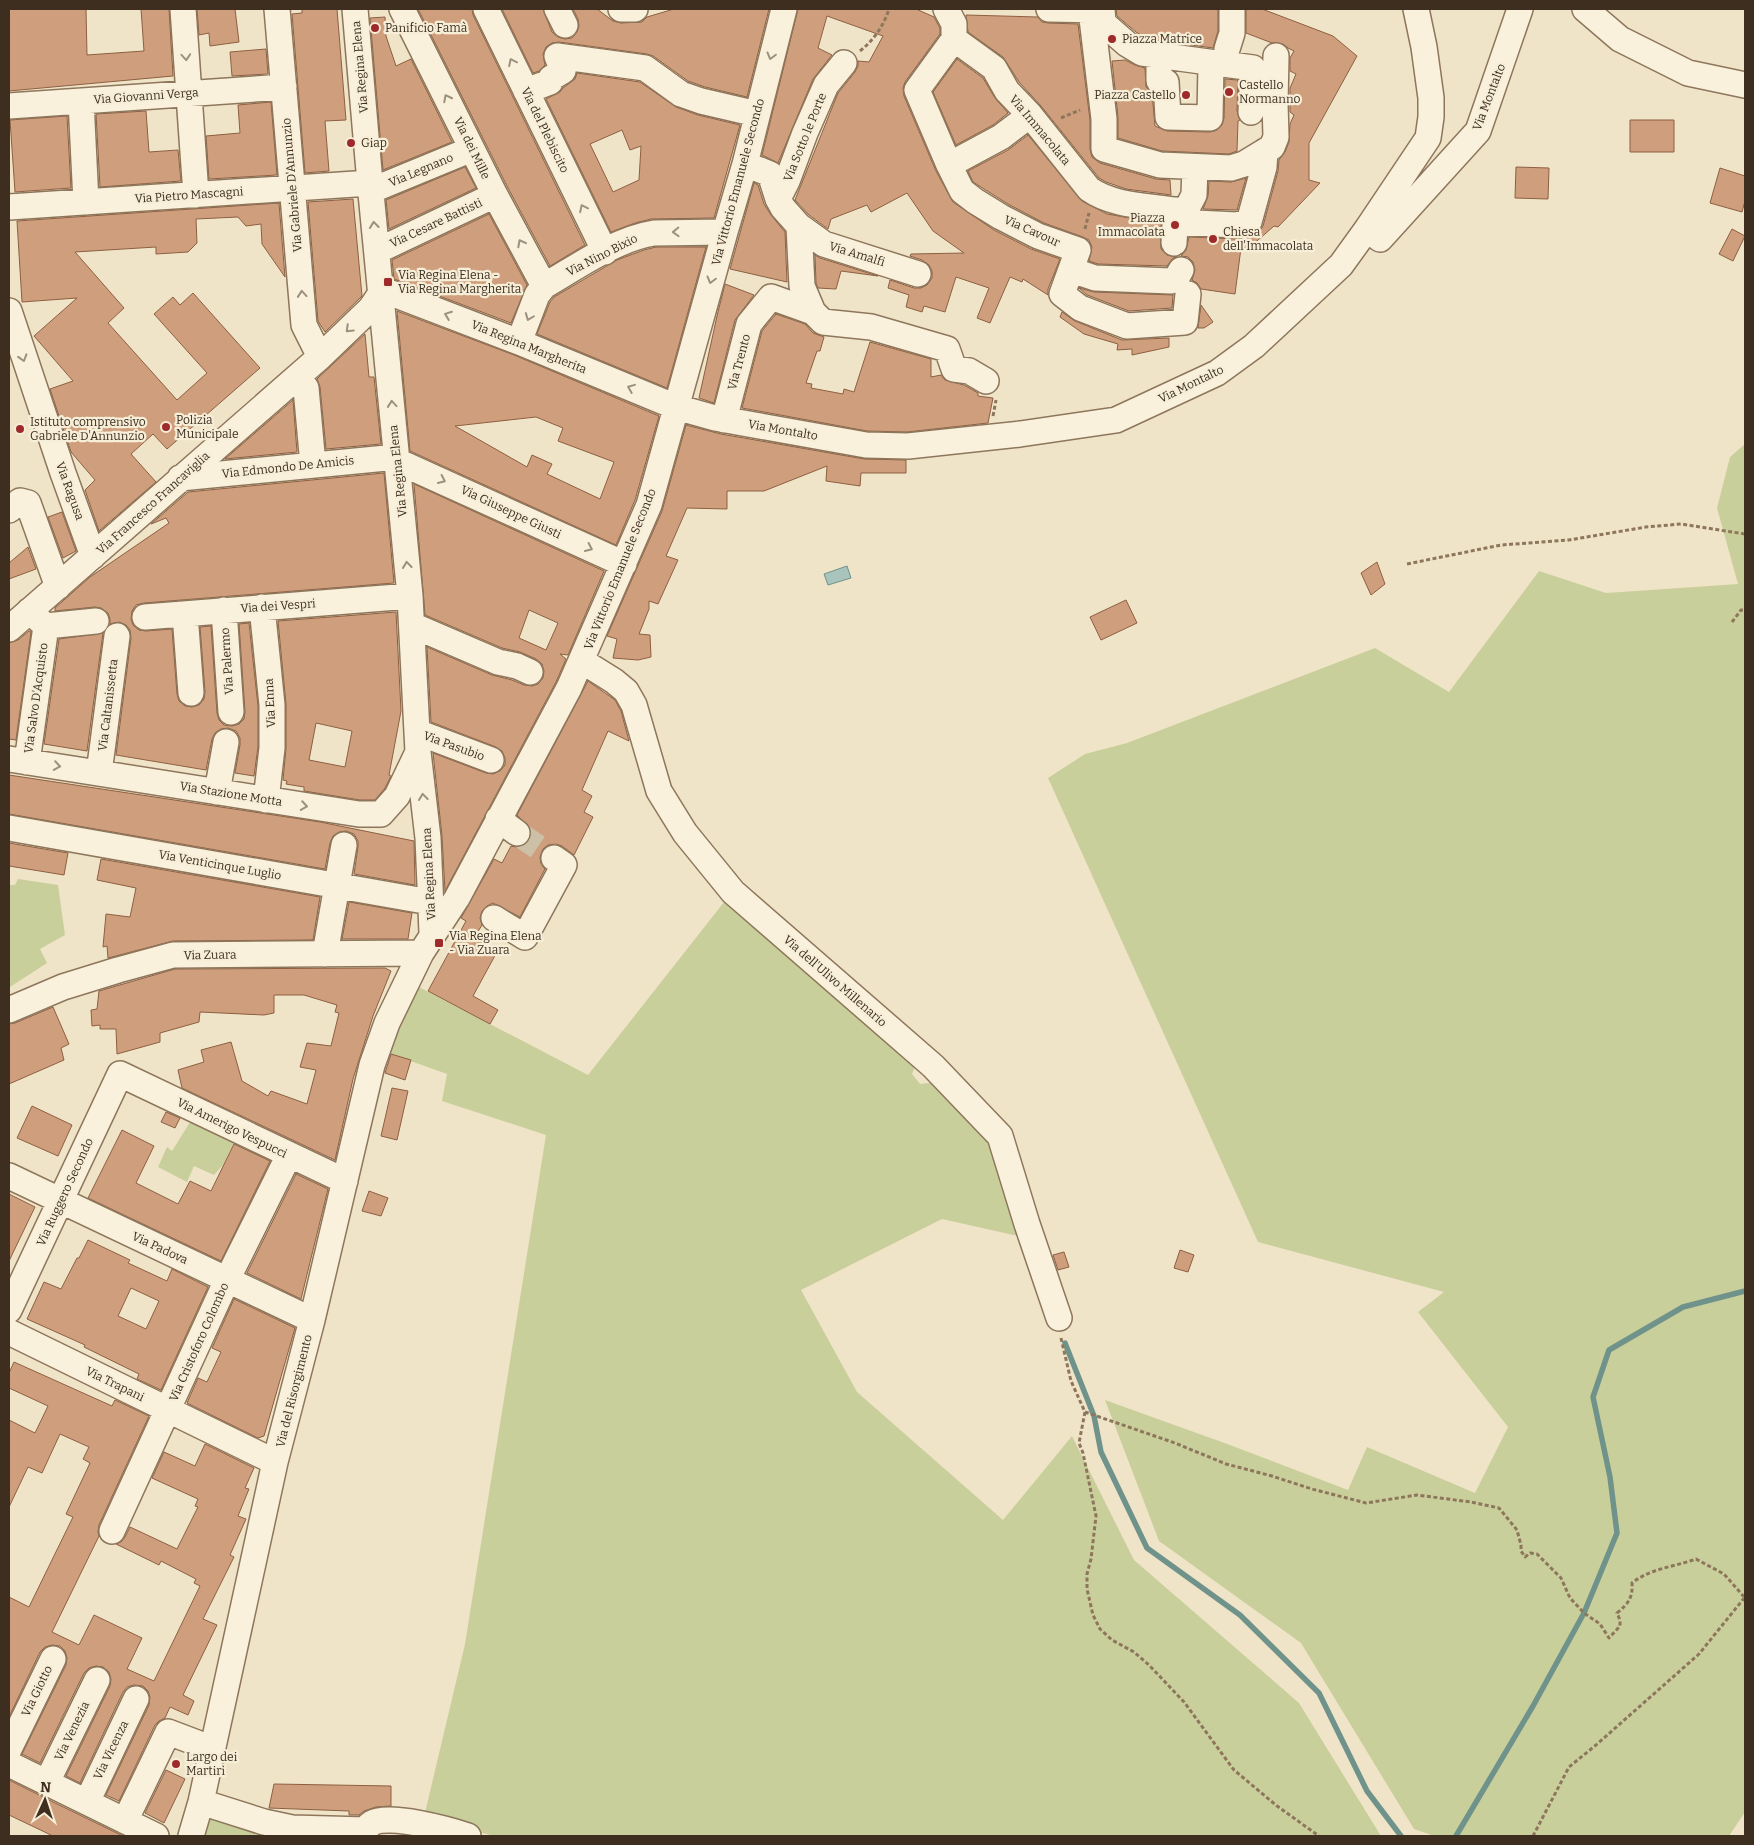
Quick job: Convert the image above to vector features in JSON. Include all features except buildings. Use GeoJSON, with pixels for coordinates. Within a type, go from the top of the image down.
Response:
{"type":"FeatureCollection","features":[{"type":"Feature","properties":{"kind":"street"},"geometry":{"type":"LineString","coordinates":[[183,9],[196,195]]}},
{"type":"Feature","properties":{"kind":"street","name":"Via Gabriele D'Annunzio"},"geometry":{"type":"LineString","coordinates":[[278,9],[304,325],[320,357]]}},
{"type":"Feature","properties":{"kind":"street","name":"Via Regina Elena"},"geometry":{"type":"LineString","coordinates":[[355,9],[370,187],[410,596],[417,742],[428,838],[430,902],[426,943]]}},
{"type":"Feature","properties":{"kind":"street","name":"Via dei Mille"},"geometry":{"type":"LineString","coordinates":[[402,9],[495,195],[544,286]]}},
{"type":"Feature","properties":{"kind":"street","name":"Via del Plebiscito"},"geometry":{"type":"LineString","coordinates":[[486,9],[605,252]]}},
{"type":"Feature","properties":{"kind":"street"},"geometry":{"type":"LineString","coordinates":[[621,9],[635,9]]}},
{"type":"Feature","properties":{"kind":"street","name":"Via Vittorio Emanuele Secondo"},"geometry":{"type":"LineString","coordinates":[[426,943],[508,826],[649,505],[745,164],[784,9]]}},
{"type":"Feature","properties":{"kind":"street"},"geometry":{"type":"LineString","coordinates":[[946,9],[954,24],[954,39]]}},
{"type":"Feature","properties":{"kind":"street"},"geometry":{"type":"LineString","coordinates":[[1049,9],[1094,10]]}},
{"type":"Feature","properties":{"kind":"street"},"geometry":{"type":"LineString","coordinates":[[1367,229],[1428,138],[1431,118],[1430,98],[1424,47],[1416,9]]}},
{"type":"Feature","properties":{"kind":"street","name":"Via Montalto"},"geometry":{"type":"LineString","coordinates":[[676,407],[724,420],[866,445],[908,446],[1020,434],[1116,420],[1217,374],[1254,346],[1341,265],[1367,229],[1380,239],[1478,131],[1520,9]]}},
{"type":"Feature","properties":{"kind":"street"},"geometry":{"type":"LineString","coordinates":[[1585,9],[1620,39],[1688,73],[1745,85]]}},
{"type":"Feature","properties":{"kind":"street"},"geometry":{"type":"LineString","coordinates":[[1094,10],[1103,23],[1126,44],[1142,53],[1219,56],[1253,68],[1251,112]]}},
{"type":"Feature","properties":{"kind":"street"},"geometry":{"type":"LineString","coordinates":[[1094,10],[1104,149],[1160,165],[1231,168],[1244,164],[1272,146],[1276,137],[1276,56]]}},
{"type":"Feature","properties":{"kind":"street"},"geometry":{"type":"LineString","coordinates":[[1159,55],[1159,81],[1166,82],[1168,116],[1210,118],[1219,56],[1232,33],[1233,11]]}},
{"type":"Feature","properties":{"kind":"street","name":"Via Immacolata"},"geometry":{"type":"LineString","coordinates":[[954,39],[994,68],[1007,91],[1095,194]]}},
{"type":"Feature","properties":{"kind":"street","name":"Via Cavour"},"geometry":{"type":"LineString","coordinates":[[954,39],[917,90],[962,191],[975,202],[1038,236],[1074,260],[1095,278],[1171,281],[1176,279],[1181,270]]}},
{"type":"Feature","properties":{"kind":"street"},"geometry":{"type":"LineString","coordinates":[[526,91],[550,82],[551,78],[563,71],[557,56],[645,68],[681,94],[757,114]]}},
{"type":"Feature","properties":{"kind":"street","name":"Via Sotto le Porte"},"geometry":{"type":"LineString","coordinates":[[778,199],[787,181],[804,133],[826,85],[844,64]]}},
{"type":"Feature","properties":{"kind":"street","name":"Via Giovanni Verga"},"geometry":{"type":"LineString","coordinates":[[9,106],[284,86]]}},
{"type":"Feature","properties":{"kind":"street"},"geometry":{"type":"LineString","coordinates":[[81,101],[86,202]]}},
{"type":"Feature","properties":{"kind":"street"},"geometry":{"type":"LineString","coordinates":[[949,165],[1001,137],[1035,122]]}},
{"type":"Feature","properties":{"kind":"street","name":"Via Legnano"},"geometry":{"type":"LineString","coordinates":[[370,187],[472,149]]}},
{"type":"Feature","properties":{"kind":"street"},"geometry":{"type":"LineString","coordinates":[[1095,194],[1140,206],[1176,221],[1237,225],[1249,222],[1264,167],[1265,151]]}},
{"type":"Feature","properties":{"kind":"street","name":"Via Amalfi"},"geometry":{"type":"LineString","coordinates":[[745,164],[770,174],[783,208],[799,226],[824,244],[918,274]]}},
{"type":"Feature","properties":{"kind":"street"},"geometry":{"type":"LineString","coordinates":[[1176,221],[1185,212],[1194,195],[1195,167]]}},
{"type":"Feature","properties":{"kind":"street","name":"Via Pietro Mascagni"},"geometry":{"type":"LineString","coordinates":[[9,207],[292,188],[370,187]]}},
{"type":"Feature","properties":{"kind":"street","name":"Via Cesare Battisti"},"geometry":{"type":"LineString","coordinates":[[377,251],[495,195]]}},
{"type":"Feature","properties":{"kind":"street"},"geometry":{"type":"LineString","coordinates":[[799,226],[802,286],[813,312],[823,322],[871,327],[947,349],[954,368],[969,371],[986,381]]}},
{"type":"Feature","properties":{"kind":"street","name":"Via Nino Bixio"},"geometry":{"type":"LineString","coordinates":[[544,286],[605,252],[642,235],[654,233],[725,232]]}},
{"type":"Feature","properties":{"kind":"street"},"geometry":{"type":"LineString","coordinates":[[1074,260],[1062,294],[1080,308],[1127,326],[1185,322],[1188,294]]}},
{"type":"Feature","properties":{"kind":"street"},"geometry":{"type":"LineString","coordinates":[[519,342],[537,295],[544,286]]}},
{"type":"Feature","properties":{"kind":"street","name":"Via Francesco Francaviglia"},"geometry":{"type":"LineString","coordinates":[[9,629],[37,618],[58,587],[320,357],[371,308],[381,293]]}},
{"type":"Feature","properties":{"kind":"street","name":"Via Regina Margherita"},"geometry":{"type":"LineString","coordinates":[[381,293],[391,294],[519,342],[676,407]]}},
{"type":"Feature","properties":{"kind":"street","name":"Via Trento"},"geometry":{"type":"LineString","coordinates":[[724,420],[749,324],[771,297],[813,312]]}},
{"type":"Feature","properties":{"kind":"street","name":"Via Ragusa"},"geometry":{"type":"LineString","coordinates":[[9,311],[27,370],[93,556]]}},
{"type":"Feature","properties":{"kind":"street"},"geometry":{"type":"LineString","coordinates":[[297,377],[306,388],[313,465]]}},
{"type":"Feature","properties":{"kind":"street","name":"Via Edmondo De Amicis"},"geometry":{"type":"LineString","coordinates":[[180,478],[397,459]]}},
{"type":"Feature","properties":{"kind":"street","name":"Via Giuseppe Giusti"},"geometry":{"type":"LineString","coordinates":[[397,459],[624,564]]}},
{"type":"Feature","properties":{"kind":"street"},"geometry":{"type":"LineString","coordinates":[[9,510],[20,501],[28,503],[58,587]]}},
{"type":"Feature","properties":{"kind":"street","name":"Via dei Vespri"},"geometry":{"type":"LineString","coordinates":[[145,617],[410,596]]}},
{"type":"Feature","properties":{"kind":"street","name":"Via Enna"},"geometry":{"type":"LineString","coordinates":[[262,607],[272,705],[272,748],[266,800]]}},
{"type":"Feature","properties":{"kind":"street","name":"Via Palermo"},"geometry":{"type":"LineString","coordinates":[[224,610],[231,712]]}},
{"type":"Feature","properties":{"kind":"street"},"geometry":{"type":"LineString","coordinates":[[184,614],[191,693]]}},
{"type":"Feature","properties":{"kind":"street"},"geometry":{"type":"LineString","coordinates":[[37,618],[96,621]]}},
{"type":"Feature","properties":{"kind":"street","name":"Via Salvo D'Acquisto"},"geometry":{"type":"LineString","coordinates":[[18,760],[37,618]]}},
{"type":"Feature","properties":{"kind":"street"},"geometry":{"type":"LineString","coordinates":[[412,625],[498,662],[518,666],[530,672]]}},
{"type":"Feature","properties":{"kind":"street","name":"Via Caltanissetta"},"geometry":{"type":"LineString","coordinates":[[99,773],[117,636]]}},
{"type":"Feature","properties":{"kind":"street","name":"Via dell'Ulivo Millenario"},"geometry":{"type":"LineString","coordinates":[[582,661],[614,681],[626,691],[634,705],[659,791],[685,833],[733,892],[933,1066],[1000,1136],[1059,1318]]}},
{"type":"Feature","properties":{"kind":"street"},"geometry":{"type":"LineString","coordinates":[[217,792],[226,742]]}},
{"type":"Feature","properties":{"kind":"street","name":"Via Stazione Motta"},"geometry":{"type":"LineString","coordinates":[[18,760],[359,814],[381,814],[397,796],[417,742]]}},
{"type":"Feature","properties":{"kind":"street","name":"Via Pasubio"},"geometry":{"type":"LineString","coordinates":[[417,742],[491,760]]}},
{"type":"Feature","properties":{"kind":"street","name":"Via Venticinque Luglio"},"geometry":{"type":"LineString","coordinates":[[9,828],[430,902]]}},
{"type":"Feature","properties":{"kind":"street"},"geometry":{"type":"LineString","coordinates":[[325,954],[344,846]]}},
{"type":"Feature","properties":{"kind":"street"},"geometry":{"type":"LineString","coordinates":[[494,918],[526,937],[564,865],[554,858]]}},
{"type":"Feature","properties":{"kind":"street","name":"Via Zuara"},"geometry":{"type":"LineString","coordinates":[[9,1010],[63,987],[173,956],[325,954],[426,943]]}},
{"type":"Feature","properties":{"kind":"street","name":"Via del Risorgimento"},"geometry":{"type":"LineString","coordinates":[[191,1836],[213,1749],[275,1462],[312,1320],[372,1065],[387,1023],[426,943]]}},
{"type":"Feature","properties":{"kind":"street","name":"Via Amerigo Vespucci"},"geometry":{"type":"LineString","coordinates":[[120,1074],[345,1181]]}},
{"type":"Feature","properties":{"kind":"street","name":"Via Ruggero Secondo"},"geometry":{"type":"LineString","coordinates":[[9,1310],[120,1074]]}},
{"type":"Feature","properties":{"kind":"street","name":"Via Cristoforo Colombo"},"geometry":{"type":"LineString","coordinates":[[112,1531],[227,1280],[289,1155]]}},
{"type":"Feature","properties":{"kind":"street","name":"Via Padova"},"geometry":{"type":"LineString","coordinates":[[9,1176],[312,1320]]}},
{"type":"Feature","properties":{"kind":"street","name":"Via Trapani"},"geometry":{"type":"LineString","coordinates":[[9,1332],[275,1462]]}},
{"type":"Feature","properties":{"kind":"street","name":"Via Giotto"},"geometry":{"type":"LineString","coordinates":[[9,1749],[53,1659]]}},
{"type":"Feature","properties":{"kind":"street","name":"Via Venezia"},"geometry":{"type":"LineString","coordinates":[[46,1782],[97,1680]]}},
{"type":"Feature","properties":{"kind":"street","name":"Via Vicenza"},"geometry":{"type":"LineString","coordinates":[[86,1802],[136,1699]]}},
{"type":"Feature","properties":{"kind":"street"},"geometry":{"type":"LineString","coordinates":[[125,1821],[168,1732],[213,1749]]}},
{"type":"Feature","properties":{"kind":"street"},"geometry":{"type":"LineString","coordinates":[[9,1764],[156,1836]]}},
{"type":"Feature","properties":{"kind":"street"},"geometry":{"type":"LineString","coordinates":[[201,1802],[264,1822],[292,1828],[365,1833],[372,1823],[380,1821],[414,1822],[468,1836]]}},
{"type":"Feature","properties":{"kind":"path"},"geometry":{"type":"LineString","coordinates":[[844,64],[870,44],[885,20],[888,9]]}},
{"type":"Feature","properties":{"kind":"path"},"geometry":{"type":"LineString","coordinates":[[1035,122],[1101,100]]}},
{"type":"Feature","properties":{"kind":"path"},"geometry":{"type":"LineString","coordinates":[[1074,260],[1095,194]]}},
{"type":"Feature","properties":{"kind":"path"},"geometry":{"type":"LineString","coordinates":[[986,381],[996,396],[990,436]]}},
{"type":"Feature","properties":{"kind":"path"},"geometry":{"type":"LineString","coordinates":[[1407,564],[1501,545],[1569,540],[1672,524],[1745,534]]}},
{"type":"Feature","properties":{"kind":"path"},"geometry":{"type":"LineString","coordinates":[[1732,622],[1741,610],[1745,610]]}},
{"type":"Feature","properties":{"kind":"path"},"geometry":{"type":"LineString","coordinates":[[1059,1318],[1062,1346],[1071,1381],[1085,1412],[1079,1443],[1084,1453],[1096,1516],[1091,1559],[1087,1574],[1087,1589],[1093,1615],[1100,1629],[1112,1640],[1134,1652],[1149,1665],[1184,1702],[1234,1770],[1277,1806],[1319,1836]]}},
{"type":"Feature","properties":{"kind":"path"},"geometry":{"type":"LineString","coordinates":[[1085,1412],[1175,1443],[1226,1464],[1366,1503],[1417,1495],[1471,1502],[1499,1508],[1518,1530],[1521,1551],[1525,1557],[1530,1553],[1537,1554],[1550,1566],[1561,1578],[1570,1598],[1584,1613],[1600,1624],[1609,1638],[1620,1626],[1617,1614],[1628,1604],[1633,1593],[1632,1584],[1643,1575],[1696,1559],[1724,1574],[1745,1597],[1699,1654],[1568,1767],[1534,1836]]}},
{"type":"Feature","properties":{"kind":"green space"},"geometry":{"type":"Polygon","coordinates":[[[1745,444],[1745,1812],[1729,1836],[1434,1836],[1414,1829],[1301,1643],[1159,1541],[1105,1400],[1348,1490],[1367,1447],[1475,1493],[1508,1427],[1418,1312],[1444,1292],[1258,1242],[1048,778],[1085,754],[1127,743],[1375,648],[1449,692],[1539,571],[1606,593],[1738,584],[1717,508],[1730,457],[1745,444]]]}},
{"type":"Feature","properties":{"kind":"green space"},"geometry":{"type":"Polygon","coordinates":[[[18,879],[58,885],[65,935],[40,949],[47,963],[10,987],[9,885],[15,885],[18,879]]]}},
{"type":"Feature","properties":{"kind":"green space"},"geometry":{"type":"Polygon","coordinates":[[[728,897],[917,1062],[912,1074],[920,1084],[938,1082],[987,1135],[1022,1237],[942,1219],[801,1290],[857,1392],[1003,1520],[1072,1436],[1134,1560],[1299,1703],[1381,1836],[494,1836],[424,1817],[465,1644],[546,1135],[442,1101],[447,1074],[388,1053],[417,986],[588,1075],[728,897]]]}},
{"type":"Feature","properties":{"kind":"green space"},"geometry":{"type":"Polygon","coordinates":[[[192,1119],[236,1139],[223,1165],[214,1175],[194,1166],[187,1182],[158,1167],[167,1147],[172,1151],[192,1119]]]}},
{"type":"Feature","properties":{"kind":"green space"},"geometry":{"type":"Polygon","coordinates":[[[208,1815],[345,1836],[202,1836],[208,1815]]]}},
{"type":"Feature","properties":{"kind":"water"},"geometry":{"type":"Polygon","coordinates":[[[847,566],[851,578],[828,585],[824,574],[847,566]]]}},
{"type":"Feature","properties":{"kind":"waterway"},"geometry":{"type":"LineString","coordinates":[[1456,1836],[1533,1706],[1584,1613],[1617,1533],[1610,1477],[1593,1397],[1609,1350],[1683,1307],[1745,1291]]}},
{"type":"Feature","properties":{"kind":"waterway"},"geometry":{"type":"LineString","coordinates":[[1065,1343],[1094,1416],[1101,1452],[1147,1548],[1240,1615],[1319,1693],[1367,1791],[1401,1836]]}},
{"type":"Feature","properties":{"kind":"tunnel"},"geometry":{"type":"LineString","coordinates":[[517,833],[554,858]]}},
{"type":"Feature","properties":{"kind":"place","name":"Panificio Famà"},"geometry":{"type":"Point","coordinates":[375,28]}},
{"type":"Feature","properties":{"kind":"place","name":"Piazza Matrice"},"geometry":{"type":"Point","coordinates":[1112,39]}},
{"type":"Feature","properties":{"kind":"place","name":"Castello Normanno"},"geometry":{"type":"Point","coordinates":[1229,92]}},
{"type":"Feature","properties":{"kind":"place","name":"Piazza Castello"},"geometry":{"type":"Point","coordinates":[1186,95]}},
{"type":"Feature","properties":{"kind":"place","name":"Giap"},"geometry":{"type":"Point","coordinates":[351,143]}},
{"type":"Feature","properties":{"kind":"place","name":"Piazza Immacolata"},"geometry":{"type":"Point","coordinates":[1175,225]}},
{"type":"Feature","properties":{"kind":"place","name":"Chiesa dell'Immacolata"},"geometry":{"type":"Point","coordinates":[1213,239]}},
{"type":"Feature","properties":{"kind":"place","name":"Via Regina Elena - Via Regina Margherita"},"geometry":{"type":"Point","coordinates":[388,282]}},
{"type":"Feature","properties":{"kind":"place","name":"Polizia Municipale"},"geometry":{"type":"Point","coordinates":[166,427]}},
{"type":"Feature","properties":{"kind":"place","name":"Istituto comprensivo Gabriele D'Annunzio"},"geometry":{"type":"Point","coordinates":[20,429]}},
{"type":"Feature","properties":{"kind":"place","name":"Via Regina Elena - Via Zuara"},"geometry":{"type":"Point","coordinates":[439,943]}},
{"type":"Feature","properties":{"kind":"place","name":"Largo dei Martiri"},"geometry":{"type":"Point","coordinates":[176,1764]}}]}
